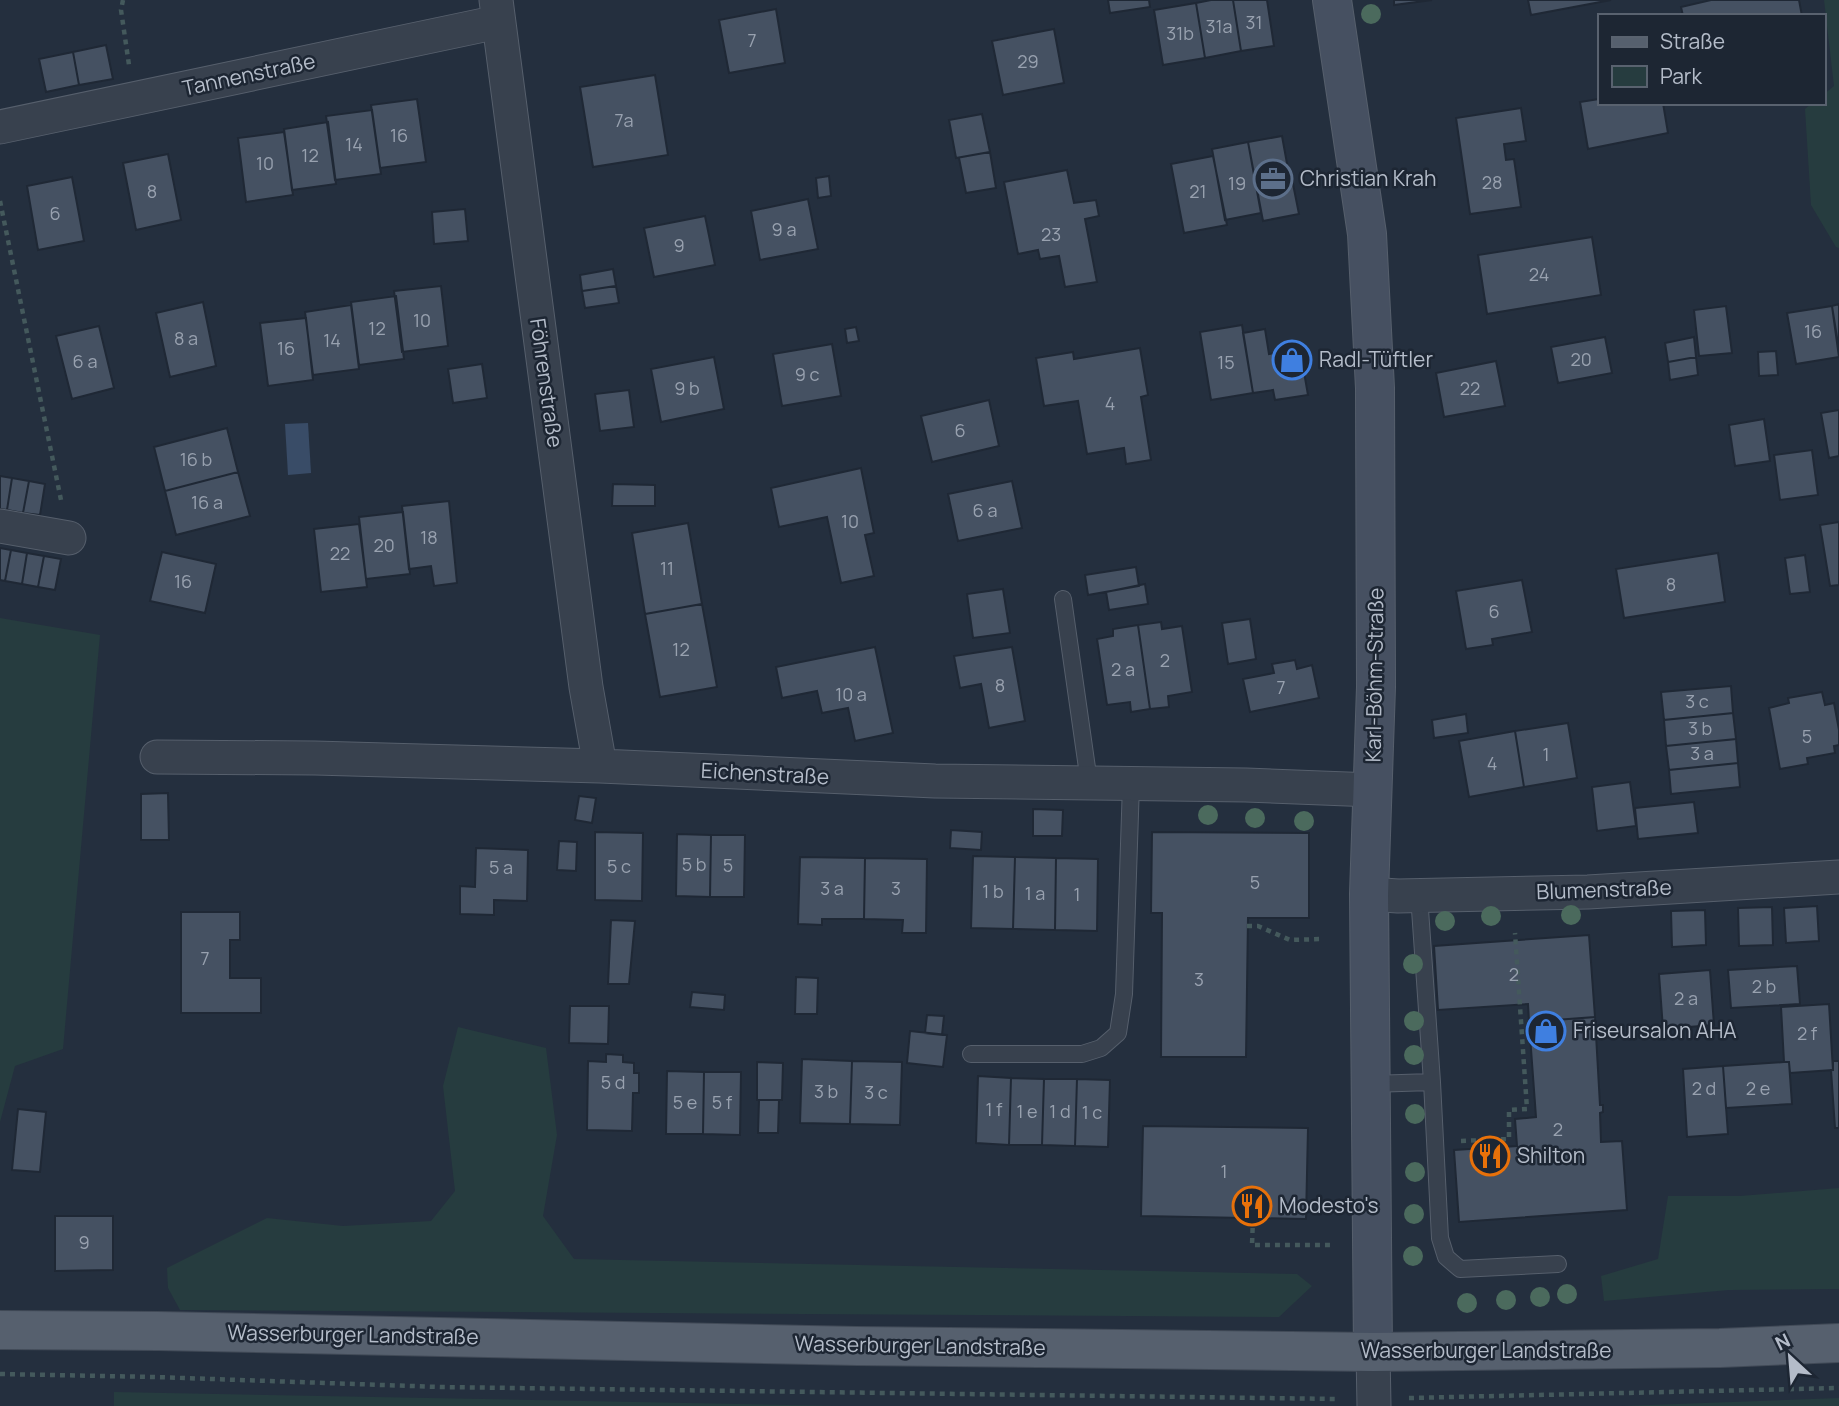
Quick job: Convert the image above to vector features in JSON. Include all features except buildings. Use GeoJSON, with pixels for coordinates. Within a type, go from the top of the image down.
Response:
{"type":"FeatureCollection","features":[{"type":"Feature","properties":{"kind":"main road","name":"Wasserburger Landstraße"},"geometry":{"type":"LineString","coordinates":[[0,1330],[857,1346],[1373,1352],[1720,1348],[1839,1343]]}},
{"type":"Feature","properties":{"kind":"street","name":"Karl-Böhm-Straße"},"geometry":{"type":"LineString","coordinates":[[1332,0],[1367,234],[1375,387],[1377,593],[1369,894],[1373,1352]]}},
{"type":"Feature","properties":{"kind":"street","name":"Tannenstraße"},"geometry":{"type":"LineString","coordinates":[[0,127],[497,11]]}},
{"type":"Feature","properties":{"kind":"street","name":"Föhrenstraße"},"geometry":{"type":"LineString","coordinates":[[497,11],[584,673],[600,766]]}},
{"type":"Feature","properties":{"kind":"street"},"geometry":{"type":"LineString","coordinates":[[0,526],[69,538]]}},
{"type":"Feature","properties":{"kind":"street","name":"Eichenstraße"},"geometry":{"type":"LineString","coordinates":[[157,757],[315,758],[600,766],[934,781],[1246,785],[1373,790]]}},
{"type":"Feature","properties":{"kind":"street","name":"Blumenstraße"},"geometry":{"type":"LineString","coordinates":[[1369,894],[1398,896],[1588,892],[1839,877]]}},
{"type":"Feature","properties":{"kind":"street"},"geometry":{"type":"LineString","coordinates":[[1373,1352],[1374,1403]]}},
{"type":"Feature","properties":{"kind":"lane"},"geometry":{"type":"LineString","coordinates":[[1063,599],[1089,782]]}},
{"type":"Feature","properties":{"kind":"lane"},"geometry":{"type":"LineString","coordinates":[[971,1054],[1082,1054],[1101,1048],[1118,1033],[1124,994],[1131,784]]}},
{"type":"Feature","properties":{"kind":"lane"},"geometry":{"type":"LineString","coordinates":[[1419,895],[1440,1238],[1446,1257],[1460,1269],[1558,1264]]}},
{"type":"Feature","properties":{"kind":"lane"},"geometry":{"type":"LineString","coordinates":[[1371,1084],[1432,1082]]}},
{"type":"Feature","properties":{"kind":"path"},"geometry":{"type":"LineString","coordinates":[[123,0],[121,10],[130,71]]}},
{"type":"Feature","properties":{"kind":"path"},"geometry":{"type":"LineString","coordinates":[[0,201],[69,538]]}},
{"type":"Feature","properties":{"kind":"path"},"geometry":{"type":"LineString","coordinates":[[1247,926],[1258,926],[1290,940],[1321,939]]}},
{"type":"Feature","properties":{"kind":"path"},"geometry":{"type":"LineString","coordinates":[[1435,1142],[1509,1139],[1509,1110],[1527,1109],[1515,933]]}},
{"type":"Feature","properties":{"kind":"path"},"geometry":{"type":"LineString","coordinates":[[1253,1218],[1252,1245],[1330,1245]]}},
{"type":"Feature","properties":{"kind":"path"},"geometry":{"type":"LineString","coordinates":[[0,1374],[440,1387],[1374,1403],[1839,1388]]}},
{"type":"Feature","properties":{"kind":"green space"},"geometry":{"type":"Polygon","coordinates":[[[1824,0],[1839,0],[1839,248],[1811,205],[1805,109],[1810,105],[1825,105],[1825,93],[1834,86],[1824,0]]]}},
{"type":"Feature","properties":{"kind":"green space"},"geometry":{"type":"Polygon","coordinates":[[[0,618],[100,635],[63,1049],[15,1066],[0,1122],[0,618]]]}},
{"type":"Feature","properties":{"kind":"green space"},"geometry":{"type":"Polygon","coordinates":[[[458,1027],[546,1048],[557,1135],[543,1216],[574,1259],[1297,1274],[1312,1286],[1279,1317],[180,1310],[168,1288],[167,1268],[267,1218],[343,1226],[431,1221],[455,1191],[443,1086],[458,1027]]]}},
{"type":"Feature","properties":{"kind":"green space"},"geometry":{"type":"Polygon","coordinates":[[[1839,1188],[1839,1289],[1729,1290],[1604,1301],[1601,1276],[1658,1259],[1668,1196],[1740,1196],[1839,1188]]]}},
{"type":"Feature","properties":{"kind":"green space"},"geometry":{"type":"Polygon","coordinates":[[[114,1392],[842,1406],[114,1406],[114,1392]]]}},
{"type":"Feature","properties":{"kind":"green space"},"geometry":{"type":"Polygon","coordinates":[[[1839,1398],[1839,1406],[1622,1406],[1839,1398]]]}},
{"type":"Feature","properties":{"kind":"water"},"geometry":{"type":"Polygon","coordinates":[[[308,423],[311,473],[288,475],[285,424],[308,423]]]}},
{"type":"Feature","properties":{"kind":"place","name":"Christian Krah"},"geometry":{"type":"Point","coordinates":[1273,179]}},
{"type":"Feature","properties":{"kind":"place","name":"Radl-Tüftler"},"geometry":{"type":"Point","coordinates":[1292,360]}},
{"type":"Feature","properties":{"kind":"place","name":"Friseursalon AHA"},"geometry":{"type":"Point","coordinates":[1546,1031]}},
{"type":"Feature","properties":{"kind":"place","name":"Shilton"},"geometry":{"type":"Point","coordinates":[1490,1156]}},
{"type":"Feature","properties":{"kind":"place","name":"Modesto's"},"geometry":{"type":"Point","coordinates":[1252,1206]}}]}
